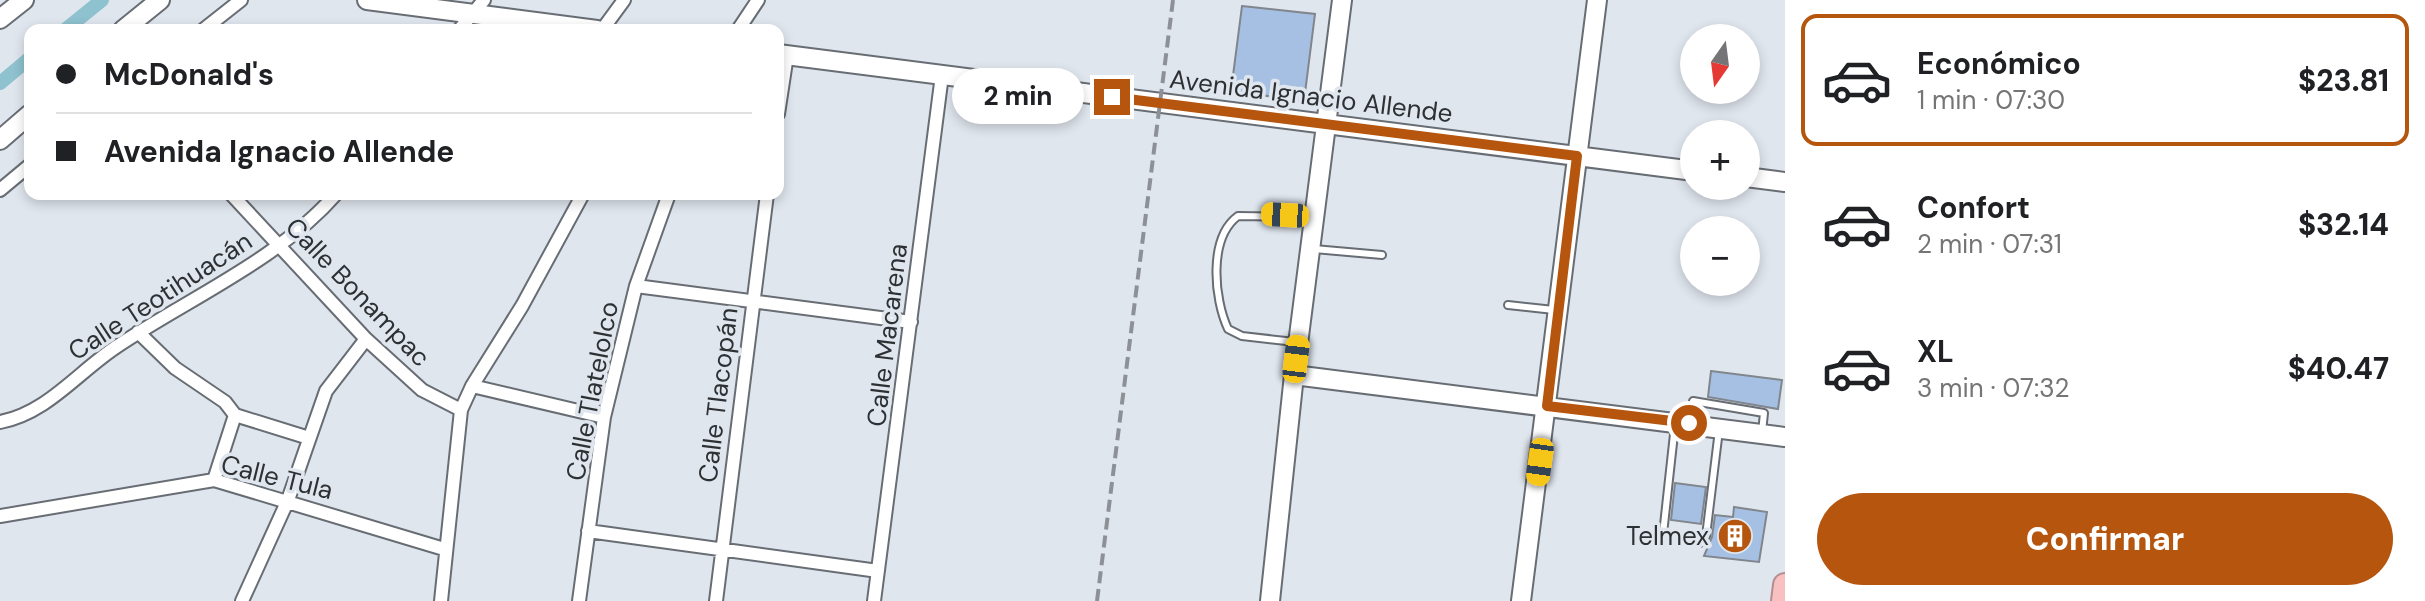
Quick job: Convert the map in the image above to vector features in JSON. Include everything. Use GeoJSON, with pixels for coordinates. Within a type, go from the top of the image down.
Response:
{"type":"FeatureCollection","features":[{"type":"Feature","properties":{"kind":"highway"},"geometry":{"type":"LineString","coordinates":[[1783,601],[1785,585]]}},
{"type":"Feature","properties":{"kind":"street"},"geometry":{"type":"LineString","coordinates":[[0,19],[24,0]]}},
{"type":"Feature","properties":{"kind":"street"},"geometry":{"type":"LineString","coordinates":[[130,24],[160,0]]}},
{"type":"Feature","properties":{"kind":"street"},"geometry":{"type":"LineString","coordinates":[[211,24],[241,0]]}},
{"type":"Feature","properties":{"kind":"street"},"geometry":{"type":"LineString","coordinates":[[367,0],[477,7],[567,24]]}},
{"type":"Feature","properties":{"kind":"street"},"geometry":{"type":"LineString","coordinates":[[604,24],[624,0]]}},
{"type":"Feature","properties":{"kind":"street"},"geometry":{"type":"LineString","coordinates":[[742,24],[758,0]]}},
{"type":"Feature","properties":{"kind":"street"},"geometry":{"type":"LineString","coordinates":[[1270,601],[1294,375],[1342,0]]}},
{"type":"Feature","properties":{"kind":"street"},"geometry":{"type":"LineString","coordinates":[[1521,601],[1597,0]]}},
{"type":"Feature","properties":{"kind":"street"},"geometry":{"type":"LineString","coordinates":[[464,24],[477,7]]}},
{"type":"Feature","properties":{"kind":"street","name":"Avenida Ignacio Allende"},"geometry":{"type":"LineString","coordinates":[[784,54],[1680,169]]}},
{"type":"Feature","properties":{"kind":"street","name":"Calle Macarena"},"geometry":{"type":"LineString","coordinates":[[874,601],[942,75]]}},
{"type":"Feature","properties":{"kind":"street"},"geometry":{"type":"LineString","coordinates":[[0,140],[24,119]]}},
{"type":"Feature","properties":{"kind":"street"},"geometry":{"type":"LineString","coordinates":[[0,190],[24,170]]}},
{"type":"Feature","properties":{"kind":"street"},"geometry":{"type":"LineString","coordinates":[[1760,179],[1785,182]]}},
{"type":"Feature","properties":{"kind":"street","name":"Calle Bonampac"},"geometry":{"type":"LineString","coordinates":[[237,200],[366,339],[422,390],[461,410]]}},
{"type":"Feature","properties":{"kind":"street","name":"Calle Teotihuacán"},"geometry":{"type":"LineString","coordinates":[[0,422],[32,413],[138,332],[280,244],[329,200]]}},
{"type":"Feature","properties":{"kind":"street"},"geometry":{"type":"LineString","coordinates":[[429,601],[441,597],[461,410],[472,386],[546,265],[580,200]]}},
{"type":"Feature","properties":{"kind":"street","name":"Calle Tlatelolco"},"geometry":{"type":"LineString","coordinates":[[579,601],[604,417],[636,286],[667,200]]}},
{"type":"Feature","properties":{"kind":"street","name":"Calle Tlacopán"},"geometry":{"type":"LineString","coordinates":[[716,601],[766,200]]}},
{"type":"Feature","properties":{"kind":"street"},"geometry":{"type":"LineString","coordinates":[[636,286],[911,322]]}},
{"type":"Feature","properties":{"kind":"street"},"geometry":{"type":"LineString","coordinates":[[138,332],[175,368],[225,402],[235,415],[309,438]]}},
{"type":"Feature","properties":{"kind":"street"},"geometry":{"type":"LineString","coordinates":[[242,601],[288,500],[326,391],[366,339]]}},
{"type":"Feature","properties":{"kind":"street"},"geometry":{"type":"LineString","coordinates":[[1294,375],[1785,437]]}},
{"type":"Feature","properties":{"kind":"street"},"geometry":{"type":"LineString","coordinates":[[472,386],[604,417]]}},
{"type":"Feature","properties":{"kind":"street"},"geometry":{"type":"LineString","coordinates":[[214,480],[235,415]]}},
{"type":"Feature","properties":{"kind":"street","name":"Calle Tula"},"geometry":{"type":"LineString","coordinates":[[0,516],[214,480],[444,549]]}},
{"type":"Feature","properties":{"kind":"street"},"geometry":{"type":"LineString","coordinates":[[588,531],[878,571]]}},
{"type":"Feature","properties":{"kind":"lane"},"geometry":{"type":"LineString","coordinates":[[1298,343],[1242,336],[1228,329],[1219,309],[1220,250],[1229,223],[1238,216],[1314,217]]}},
{"type":"Feature","properties":{"kind":"lane"},"geometry":{"type":"LineString","coordinates":[[1310,249],[1382,255]]}},
{"type":"Feature","properties":{"kind":"lane"},"geometry":{"type":"LineString","coordinates":[[1508,305],[1558,310]]}},
{"type":"Feature","properties":{"kind":"lane"},"geometry":{"type":"LineString","coordinates":[[1693,401],[1764,413],[1762,432]]}},
{"type":"Feature","properties":{"kind":"lane"},"geometry":{"type":"LineString","coordinates":[[1675,421],[1663,531],[1670,539],[1700,543],[1705,539],[1719,427]]}},
{"type":"Feature","properties":{"kind":"building"},"geometry":{"type":"Polygon","coordinates":[[[1242,6],[1315,14],[1304,101],[1231,91],[1242,6]]]}},
{"type":"Feature","properties":{"kind":"building"},"geometry":{"type":"Polygon","coordinates":[[[1711,371],[1782,380],[1778,409],[1708,397],[1711,371]]]}},
{"type":"Feature","properties":{"kind":"building","name":"Telmex"},"geometry":{"type":"Polygon","coordinates":[[[1675,483],[1706,487],[1701,524],[1671,520],[1675,483]]]}},
{"type":"Feature","properties":{"kind":"building","name":"Telmex"},"geometry":{"type":"Polygon","coordinates":[[[1734,507],[1767,512],[1759,562],[1704,556],[1712,537],[1715,515],[1733,517],[1734,507]]]}},
{"type":"Feature","properties":{"kind":"waterway"},"geometry":{"type":"LineString","coordinates":[[72,24],[102,0]]}},
{"type":"Feature","properties":{"kind":"waterway"},"geometry":{"type":"LineString","coordinates":[[0,83],[24,63]]}},
{"type":"Feature","properties":{"kind":"railway"},"geometry":{"type":"LineString","coordinates":[[1097,601],[1173,0]]}},
{"type":"Feature","properties":{"kind":"place","name":"Telmex"},"geometry":{"type":"Point","coordinates":[1735,536]}},
{"type":"Feature","properties":{"kind":"route"},"geometry":{"type":"LineString","coordinates":[[1112,97],[1577,156],[1547,406],[1689,423]]}}]}
